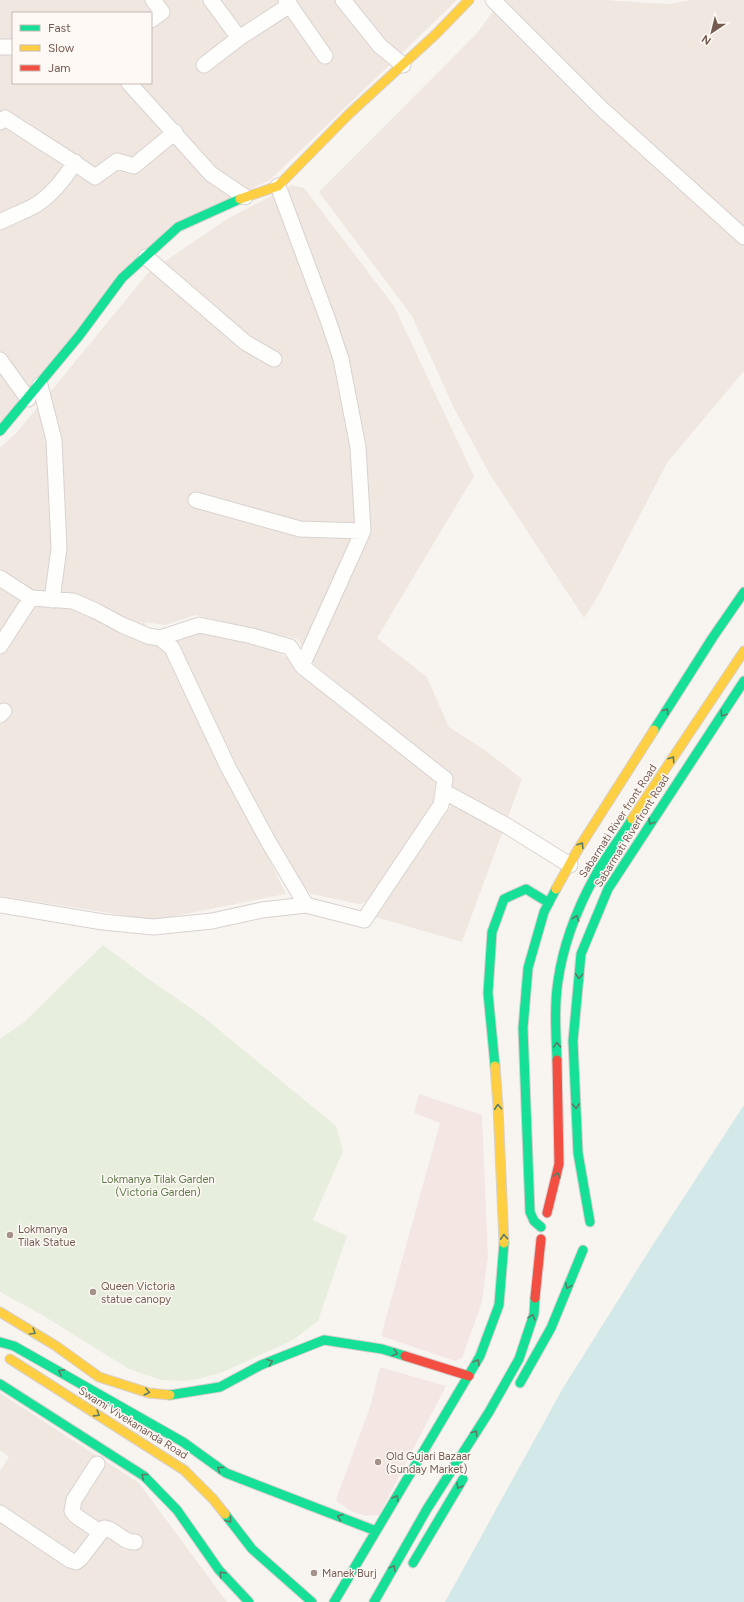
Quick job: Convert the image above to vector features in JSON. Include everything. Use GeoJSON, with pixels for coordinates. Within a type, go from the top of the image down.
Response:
{"type":"FeatureCollection","features":[{"type":"Feature","properties":{"kind":"main road"},"geometry":{"type":"LineString","coordinates":[[0,431],[40,385],[122,278],[178,227],[245,197],[278,186],[349,114],[436,34],[469,0]]}},
{"type":"Feature","properties":{"kind":"main road"},"geometry":{"type":"LineString","coordinates":[[541,1227],[534,1221],[530,1212],[523,1028],[528,968],[544,912],[570,865],[661,718],[744,592]]}},
{"type":"Feature","properties":{"kind":"main road","name":"Sabarmati River front Road"},"geometry":{"type":"LineString","coordinates":[[548,1213],[559,1164],[559,1096],[556,1017],[558,981],[566,947],[578,913],[594,877],[744,651]]}},
{"type":"Feature","properties":{"kind":"main road","name":"Sabarmati Riverfront Road"},"geometry":{"type":"LineString","coordinates":[[577,1208],[583,1211],[590,1226],[578,1152],[573,1041],[581,954],[608,889],[744,681]]}},
{"type":"Feature","properties":{"kind":"main road"},"geometry":{"type":"LineString","coordinates":[[334,1602],[469,1376],[480,1356],[499,1305],[504,1246],[498,1106],[488,994],[492,932],[504,899],[526,889],[549,903]]}},
{"type":"Feature","properties":{"kind":"main road"},"geometry":{"type":"LineString","coordinates":[[374,1602],[427,1509],[489,1412],[519,1359],[534,1314],[541,1227],[548,1213],[558,1206]]}},
{"type":"Feature","properties":{"kind":"main road"},"geometry":{"type":"LineString","coordinates":[[541,1238],[548,1249]]}},
{"type":"Feature","properties":{"kind":"main road"},"geometry":{"type":"LineString","coordinates":[[516,1390],[551,1328],[585,1247],[572,1256]]}},
{"type":"Feature","properties":{"kind":"main road"},"geometry":{"type":"LineString","coordinates":[[0,1312],[56,1346],[99,1377],[149,1393],[172,1395],[220,1387],[261,1365],[324,1340],[382,1349],[469,1376]]}},
{"type":"Feature","properties":{"kind":"main road"},"geometry":{"type":"LineString","coordinates":[[0,1342],[14,1346],[151,1423],[183,1442],[226,1473],[376,1532]]}},
{"type":"Feature","properties":{"kind":"main road","name":"Swami Vivekananda Road"},"geometry":{"type":"LineString","coordinates":[[0,1352],[184,1470],[213,1499],[252,1550],[289,1584],[312,1602]]}},
{"type":"Feature","properties":{"kind":"main road"},"geometry":{"type":"LineString","coordinates":[[0,1384],[144,1476],[177,1510],[219,1570],[249,1602]]}},
{"type":"Feature","properties":{"kind":"main road"},"geometry":{"type":"LineString","coordinates":[[410,1568],[467,1472]]}},
{"type":"Feature","properties":{"kind":"street"},"geometry":{"type":"LineString","coordinates":[[152,19],[162,12],[153,0]]}},
{"type":"Feature","properties":{"kind":"street"},"geometry":{"type":"LineString","coordinates":[[211,0],[239,38]]}},
{"type":"Feature","properties":{"kind":"street"},"geometry":{"type":"LineString","coordinates":[[343,0],[380,46],[403,64]]}},
{"type":"Feature","properties":{"kind":"street"},"geometry":{"type":"LineString","coordinates":[[493,0],[601,108],[744,237]]}},
{"type":"Feature","properties":{"kind":"street"},"geometry":{"type":"LineString","coordinates":[[204,65],[288,3],[325,56]]}},
{"type":"Feature","properties":{"kind":"street"},"geometry":{"type":"LineString","coordinates":[[0,47],[12,47]]}},
{"type":"Feature","properties":{"kind":"street"},"geometry":{"type":"LineString","coordinates":[[130,84],[175,132],[211,174],[245,197]]}},
{"type":"Feature","properties":{"kind":"street"},"geometry":{"type":"LineString","coordinates":[[0,122],[5,118],[75,162],[95,177],[117,161],[134,166],[175,132]]}},
{"type":"Feature","properties":{"kind":"street"},"geometry":{"type":"LineString","coordinates":[[0,222],[35,206],[67,174],[75,162]]}},
{"type":"Feature","properties":{"kind":"street"},"geometry":{"type":"LineString","coordinates":[[278,186],[341,359],[358,448],[363,531],[302,666]]}},
{"type":"Feature","properties":{"kind":"street"},"geometry":{"type":"LineString","coordinates":[[146,257],[246,343],[274,359]]}},
{"type":"Feature","properties":{"kind":"street"},"geometry":{"type":"LineString","coordinates":[[0,360],[28,400]]}},
{"type":"Feature","properties":{"kind":"street"},"geometry":{"type":"LineString","coordinates":[[40,385],[54,440],[59,548],[52,600]]}},
{"type":"Feature","properties":{"kind":"street"},"geometry":{"type":"LineString","coordinates":[[196,500],[300,529],[363,531]]}},
{"type":"Feature","properties":{"kind":"street"},"geometry":{"type":"LineString","coordinates":[[0,578],[31,598],[73,601],[148,636],[160,638],[199,625],[252,636],[290,647],[302,666],[445,779],[441,805],[364,920],[306,905],[262,910],[212,921],[153,927],[103,922],[0,905]]}},
{"type":"Feature","properties":{"kind":"street"},"geometry":{"type":"LineString","coordinates":[[0,646],[31,598]]}},
{"type":"Feature","properties":{"kind":"street"},"geometry":{"type":"LineString","coordinates":[[160,638],[172,648],[228,767],[268,841],[306,905]]}},
{"type":"Feature","properties":{"kind":"street"},"geometry":{"type":"LineString","coordinates":[[443,791],[507,826],[570,865]]}},
{"type":"Feature","properties":{"kind":"street"},"geometry":{"type":"LineString","coordinates":[[97,1464],[74,1500],[72,1511],[76,1516],[100,1532]]}},
{"type":"Feature","properties":{"kind":"street"},"geometry":{"type":"LineString","coordinates":[[0,1513],[64,1556],[76,1562],[81,1558],[104,1528],[126,1541],[135,1542]]}},
{"type":"Feature","properties":{"kind":"shaded area"},"geometry":{"type":"Polygon","coordinates":[[[0,0],[457,0],[270,180],[169,227],[0,425],[0,0]]]}},
{"type":"Feature","properties":{"kind":"shaded area"},"geometry":{"type":"Polygon","coordinates":[[[501,0],[605,0],[668,4],[691,0],[744,0],[744,371],[667,463],[598,596],[584,618],[489,473],[454,408],[412,316],[319,192],[478,32],[501,0]]]}},
{"type":"Feature","properties":{"kind":"shaded area"},"geometry":{"type":"Polygon","coordinates":[[[292,185],[304,188],[394,306],[474,476],[377,638],[427,677],[449,727],[486,751],[522,779],[462,942],[375,917],[453,803],[452,775],[314,664],[297,639],[196,615],[165,625],[144,622],[171,658],[286,894],[155,920],[0,896],[0,448],[18,431],[148,273],[227,219],[292,185]]]}},
{"type":"Feature","properties":{"kind":"shaded area"},"geometry":{"type":"Polygon","coordinates":[[[196,632],[271,649],[293,661],[436,779],[433,802],[368,902],[359,904],[311,894],[295,880],[210,718],[176,641],[196,632]]]}},
{"type":"Feature","properties":{"kind":"shaded area"},"geometry":{"type":"Polygon","coordinates":[[[419,1094],[482,1115],[488,1256],[482,1302],[462,1358],[455,1361],[381,1336],[440,1123],[414,1113],[419,1094]]]}},
{"type":"Feature","properties":{"kind":"shaded area"},"geometry":{"type":"Polygon","coordinates":[[[744,1105],[744,1602],[445,1602],[563,1388],[654,1243],[744,1105]]]}},
{"type":"Feature","properties":{"kind":"shaded area","name":"Old Gujari Bazaar (Sunday Market)"},"geometry":{"type":"Polygon","coordinates":[[[380,1367],[446,1386],[379,1515],[367,1516],[353,1512],[336,1501],[370,1407],[380,1367]]]}},
{"type":"Feature","properties":{"kind":"shaded area"},"geometry":{"type":"Polygon","coordinates":[[[0,1393],[139,1483],[227,1602],[0,1602],[0,1471],[9,1457],[0,1450],[0,1393]]]}},
{"type":"Feature","properties":{"kind":"green space","name":"Lokmanya Tilak Garden (Victoria Garden)"},"geometry":{"type":"Polygon","coordinates":[[[103,945],[154,983],[201,1015],[336,1126],[343,1151],[313,1220],[347,1236],[318,1321],[293,1340],[223,1372],[198,1379],[184,1381],[161,1380],[129,1369],[42,1315],[0,1292],[0,1039],[23,1023],[103,945]]]}},
{"type":"Feature","properties":{"kind":"traffic: fast"},"geometry":{"type":"LineString","coordinates":[[0,431],[79,336],[122,278],[178,227],[240,199]]}},
{"type":"Feature","properties":{"kind":"traffic: fast"},"geometry":{"type":"LineString","coordinates":[[654,730],[713,637],[744,592]]}},
{"type":"Feature","properties":{"kind":"traffic: fast"},"geometry":{"type":"LineString","coordinates":[[590,1222],[578,1153],[573,1041],[581,954],[608,889],[744,681]]}},
{"type":"Feature","properties":{"kind":"traffic: fast"},"geometry":{"type":"LineString","coordinates":[[557,1060],[556,1001],[560,968],[567,941],[576,915],[594,878],[602,863],[632,819]]}},
{"type":"Feature","properties":{"kind":"traffic: fast"},"geometry":{"type":"LineString","coordinates":[[495,1066],[488,993],[492,932],[504,899],[526,889],[549,903]]}},
{"type":"Feature","properties":{"kind":"traffic: fast"},"geometry":{"type":"LineString","coordinates":[[541,1227],[534,1221],[530,1212],[523,1028],[528,968],[544,912],[556,889]]}},
{"type":"Feature","properties":{"kind":"traffic: fast"},"geometry":{"type":"LineString","coordinates":[[334,1602],[480,1356],[499,1305],[504,1243]]}},
{"type":"Feature","properties":{"kind":"traffic: fast"},"geometry":{"type":"LineString","coordinates":[[520,1383],[551,1328],[583,1250]]}},
{"type":"Feature","properties":{"kind":"traffic: fast"},"geometry":{"type":"LineString","coordinates":[[374,1602],[427,1509],[489,1412],[519,1359],[534,1314],[535,1298]]}},
{"type":"Feature","properties":{"kind":"traffic: fast"},"geometry":{"type":"LineString","coordinates":[[170,1395],[220,1387],[261,1365],[324,1340],[382,1349],[405,1356]]}},
{"type":"Feature","properties":{"kind":"traffic: fast"},"geometry":{"type":"LineString","coordinates":[[0,1342],[14,1346],[183,1442],[226,1473],[376,1531]]}},
{"type":"Feature","properties":{"kind":"traffic: fast"},"geometry":{"type":"LineString","coordinates":[[0,1384],[144,1476],[177,1510],[219,1570],[249,1602]]}},
{"type":"Feature","properties":{"kind":"traffic: fast"},"geometry":{"type":"LineString","coordinates":[[413,1563],[463,1479]]}},
{"type":"Feature","properties":{"kind":"traffic: fast"},"geometry":{"type":"LineString","coordinates":[[225,1514],[252,1549],[312,1602]]}},
{"type":"Feature","properties":{"kind":"traffic: slow"},"geometry":{"type":"LineString","coordinates":[[240,199],[278,186],[349,114],[436,34],[469,0]]}},
{"type":"Feature","properties":{"kind":"traffic: slow"},"geometry":{"type":"LineString","coordinates":[[632,819],[744,651]]}},
{"type":"Feature","properties":{"kind":"traffic: slow"},"geometry":{"type":"LineString","coordinates":[[556,889],[577,851],[654,730]]}},
{"type":"Feature","properties":{"kind":"traffic: slow"},"geometry":{"type":"LineString","coordinates":[[495,1066],[504,1243]]}},
{"type":"Feature","properties":{"kind":"traffic: slow"},"geometry":{"type":"LineString","coordinates":[[0,1312],[56,1346],[99,1377],[149,1393],[170,1395]]}},
{"type":"Feature","properties":{"kind":"traffic: slow"},"geometry":{"type":"LineString","coordinates":[[10,1359],[184,1470],[213,1499],[225,1514]]}},
{"type":"Feature","properties":{"kind":"traffic: jam"},"geometry":{"type":"LineString","coordinates":[[547,1213],[559,1164],[557,1060]]}},
{"type":"Feature","properties":{"kind":"traffic: jam"},"geometry":{"type":"LineString","coordinates":[[535,1298],[541,1239]]}},
{"type":"Feature","properties":{"kind":"traffic: jam"},"geometry":{"type":"LineString","coordinates":[[405,1356],[469,1376]]}},
{"type":"Feature","properties":{"kind":"place","name":"Lokmanya Tilak Statue"},"geometry":{"type":"Point","coordinates":[10,1235]}},
{"type":"Feature","properties":{"kind":"place","name":"Queen Victoria statue canopy"},"geometry":{"type":"Point","coordinates":[93,1292]}},
{"type":"Feature","properties":{"kind":"place","name":"Old Gujari Bazaar (Sunday Market)"},"geometry":{"type":"Point","coordinates":[378,1462]}},
{"type":"Feature","properties":{"kind":"place","name":"Manek Burj"},"geometry":{"type":"Point","coordinates":[314,1573]}}]}
